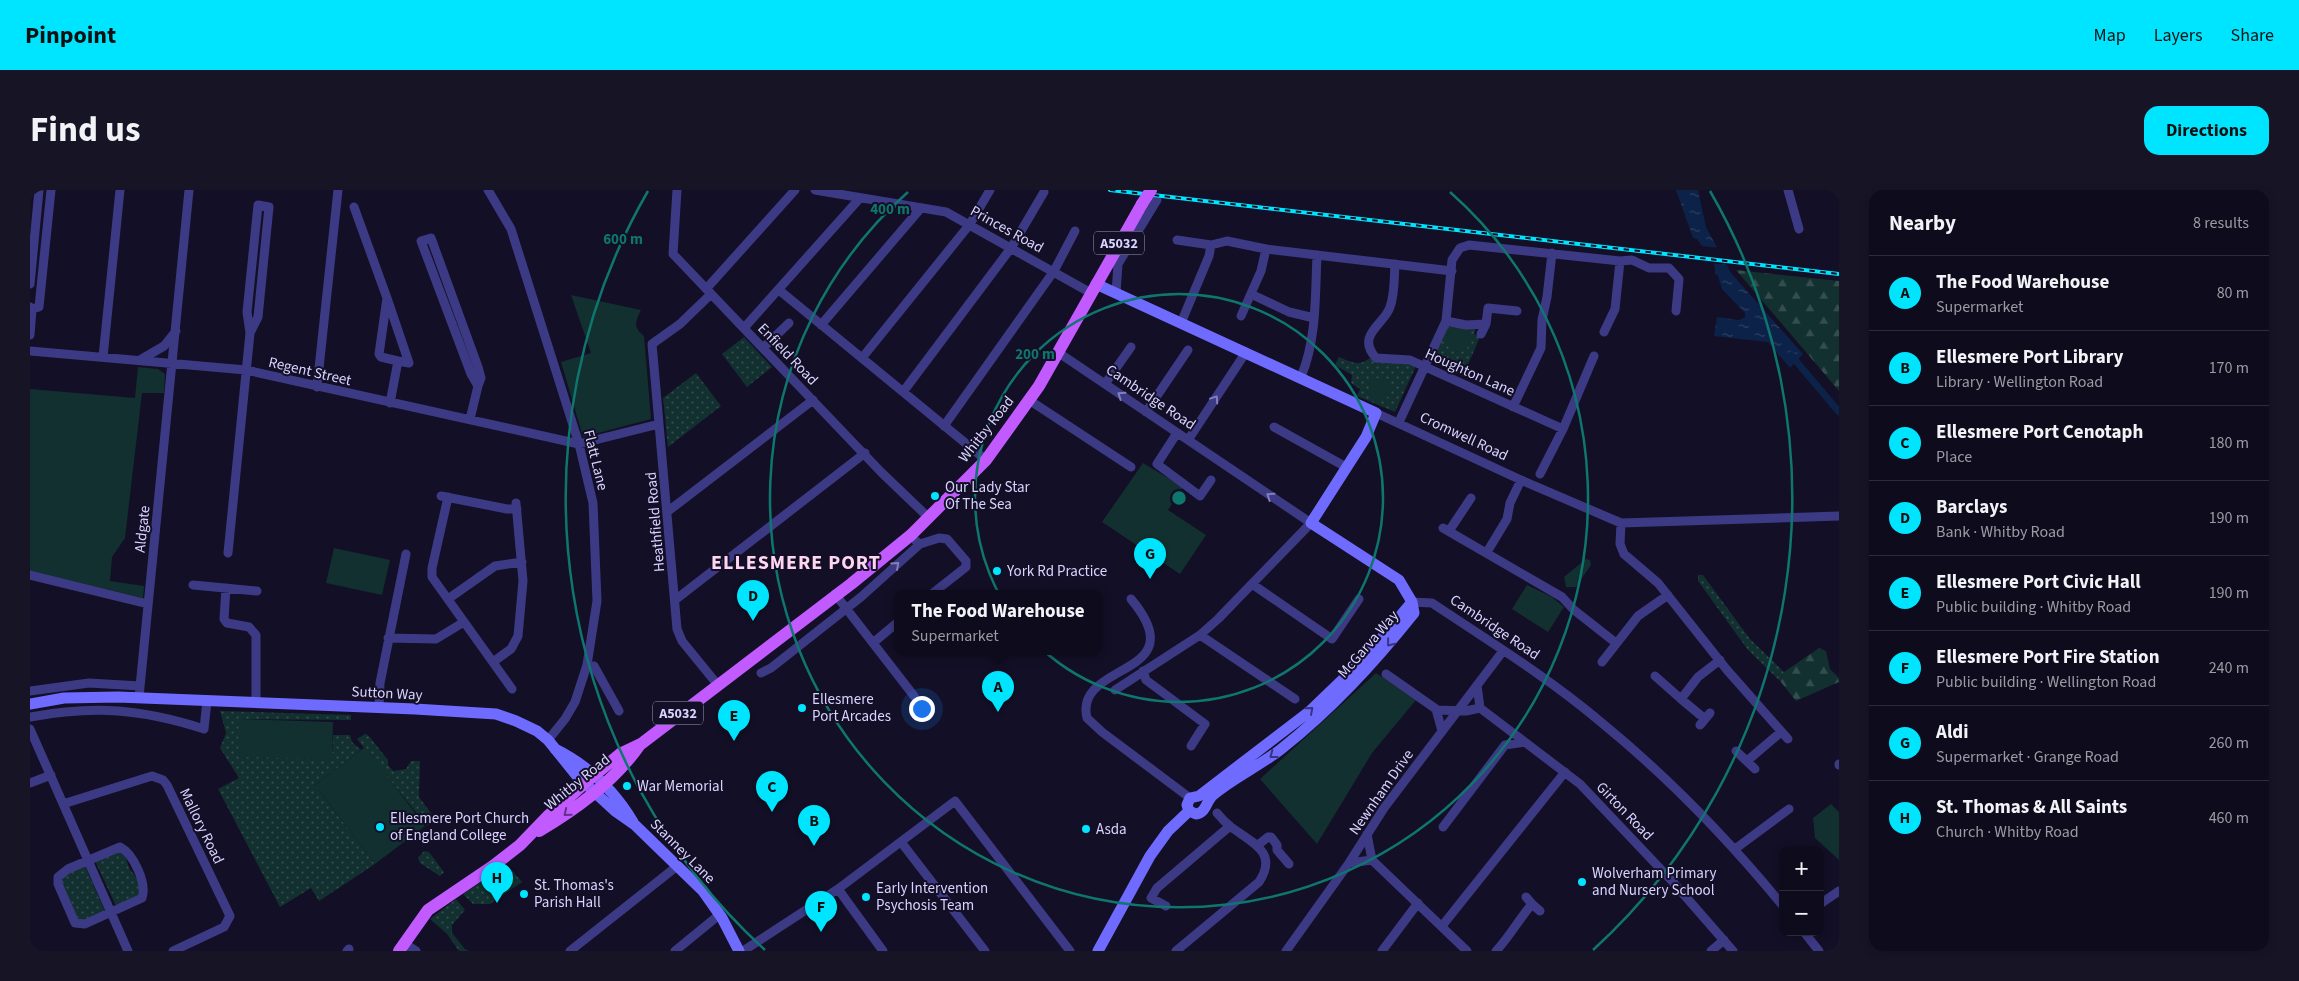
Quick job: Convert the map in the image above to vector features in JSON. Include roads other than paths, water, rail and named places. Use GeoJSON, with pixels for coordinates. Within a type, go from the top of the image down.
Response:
{"type":"FeatureCollection","features":[{"type":"Feature","properties":{"kind":"main road","name":"Whitby Road"},"geometry":{"type":"LineString","coordinates":[[401,947],[428,910],[493,866],[527,838],[558,820],[595,783],[629,761],[640,744],[835,594],[915,539],[929,518],[986,460],[1029,400],[1059,353],[1093,288],[1142,204],[1154,195]]}},
{"type":"Feature","properties":{"kind":"street"},"geometry":{"type":"LineString","coordinates":[[30,284],[40,190]]}},
{"type":"Feature","properties":{"kind":"street"},"geometry":{"type":"LineString","coordinates":[[30,335],[31,308],[39,307],[51,190]]}},
{"type":"Feature","properties":{"kind":"street"},"geometry":{"type":"LineString","coordinates":[[103,357],[120,190]]}},
{"type":"Feature","properties":{"kind":"street","name":"Aldgate"},"geometry":{"type":"LineString","coordinates":[[139,692],[189,190]]}},
{"type":"Feature","properties":{"kind":"street"},"geometry":{"type":"LineString","coordinates":[[317,387],[338,190]]}},
{"type":"Feature","properties":{"kind":"street","name":"Flatt Lane"},"geometry":{"type":"LineString","coordinates":[[488,190],[511,229],[579,444],[593,503],[597,570],[596,611],[587,664],[581,689],[552,744]]}},
{"type":"Feature","properties":{"kind":"street","name":"Enfield Road"},"geometry":{"type":"LineString","coordinates":[[677,190],[673,254],[886,477],[929,518]]}},
{"type":"Feature","properties":{"kind":"street"},"geometry":{"type":"LineString","coordinates":[[709,291],[795,190]]}},
{"type":"Feature","properties":{"kind":"street","name":"Princes Road"},"geometry":{"type":"LineString","coordinates":[[815,190],[946,212],[1054,271],[1093,288]]}},
{"type":"Feature","properties":{"kind":"street"},"geometry":{"type":"LineString","coordinates":[[862,358],[970,224],[990,190]]}},
{"type":"Feature","properties":{"kind":"street"},"geometry":{"type":"LineString","coordinates":[[1788,190],[1799,229]]}},
{"type":"Feature","properties":{"kind":"street"},"geometry":{"type":"LineString","coordinates":[[904,392],[1011,248],[1044,192]]}},
{"type":"Feature","properties":{"kind":"street","name":"Whitby Road"},"geometry":{"type":"LineString","coordinates":[[1116,293],[1118,264],[1154,195]]}},
{"type":"Feature","properties":{"kind":"street"},"geometry":{"type":"LineString","coordinates":[[744,328],[860,198]]}},
{"type":"Feature","properties":{"kind":"street"},"geometry":{"type":"LineString","coordinates":[[228,553],[250,334],[246,312],[258,205],[268,207],[258,317],[250,334]]}},
{"type":"Feature","properties":{"kind":"street"},"geometry":{"type":"LineString","coordinates":[[354,207],[387,298],[409,362],[381,357],[379,354],[387,298]]}},
{"type":"Feature","properties":{"kind":"street"},"geometry":{"type":"LineString","coordinates":[[821,325],[921,208]]}},
{"type":"Feature","properties":{"kind":"street"},"geometry":{"type":"LineString","coordinates":[[944,426],[1054,271],[1076,231]]}},
{"type":"Feature","properties":{"kind":"street"},"geometry":{"type":"LineString","coordinates":[[450,304],[421,241],[431,238],[450,304],[478,386],[470,419]]}},
{"type":"Feature","properties":{"kind":"street"},"geometry":{"type":"LineString","coordinates":[[34,240],[46,240]]}},
{"type":"Feature","properties":{"kind":"street"},"geometry":{"type":"LineString","coordinates":[[1177,240],[1211,245],[1227,242],[1266,249],[1452,271]]}},
{"type":"Feature","properties":{"kind":"street"},"geometry":{"type":"LineString","coordinates":[[1182,322],[1209,256],[1211,245]]}},
{"type":"Feature","properties":{"kind":"street"},"geometry":{"type":"LineString","coordinates":[[1399,422],[1446,321],[1452,260],[1460,248],[1465,246],[1620,261],[1632,260],[1649,268],[1669,268],[1679,278],[1676,311]]}},
{"type":"Feature","properties":{"kind":"street"},"geometry":{"type":"LineString","coordinates":[[1241,316],[1261,271],[1266,249]]}},
{"type":"Feature","properties":{"kind":"street"},"geometry":{"type":"LineString","coordinates":[[252,253],[263,254]]}},
{"type":"Feature","properties":{"kind":"street"},"geometry":{"type":"LineString","coordinates":[[1513,407],[1541,348],[1542,320],[1547,297],[1552,253]]}},
{"type":"Feature","properties":{"kind":"street"},"geometry":{"type":"LineString","coordinates":[[1300,377],[1310,352],[1314,318],[1317,255]]}},
{"type":"Feature","properties":{"kind":"street"},"geometry":{"type":"LineString","coordinates":[[1604,332],[1616,309],[1620,261]]}},
{"type":"Feature","properties":{"kind":"street","name":"Houghton Lane"},"geometry":{"type":"LineString","coordinates":[[1395,264],[1390,310],[1373,329],[1370,336],[1370,350],[1376,358],[1410,360],[1563,429]]}},
{"type":"Feature","properties":{"kind":"street","name":"Cromwell Road"},"geometry":{"type":"LineString","coordinates":[[1093,288],[1116,293],[1182,322],[1521,480],[1621,523],[1839,516]]}},
{"type":"Feature","properties":{"kind":"street"},"geometry":{"type":"LineString","coordinates":[[779,290],[986,460]]}},
{"type":"Feature","properties":{"kind":"street","name":"Heathfield Road"},"geometry":{"type":"LineString","coordinates":[[709,291],[680,324],[652,344],[677,629],[682,641],[717,684]]}},
{"type":"Feature","properties":{"kind":"street"},"geometry":{"type":"LineString","coordinates":[[1251,294],[1288,312],[1314,318]]}},
{"type":"Feature","properties":{"kind":"street"},"geometry":{"type":"LineString","coordinates":[[1481,334],[1486,324],[1488,308],[1517,311]]}},
{"type":"Feature","properties":{"kind":"street"},"geometry":{"type":"LineString","coordinates":[[1446,321],[1466,325],[1486,324]]}},
{"type":"Feature","properties":{"kind":"street"},"geometry":{"type":"LineString","coordinates":[[763,348],[789,322]]}},
{"type":"Feature","properties":{"kind":"street"},"geometry":{"type":"LineString","coordinates":[[140,360],[164,346],[176,330]]}},
{"type":"Feature","properties":{"kind":"street"},"geometry":{"type":"LineString","coordinates":[[1105,384],[1131,347]]}},
{"type":"Feature","properties":{"kind":"street"},"geometry":{"type":"LineString","coordinates":[[1146,412],[1188,350]]}},
{"type":"Feature","properties":{"kind":"street","name":"Regent Street"},"geometry":{"type":"LineString","coordinates":[[30,351],[246,370],[579,444]]}},
{"type":"Feature","properties":{"kind":"street"},"geometry":{"type":"LineString","coordinates":[[1188,440],[1246,352]]}},
{"type":"Feature","properties":{"kind":"street","name":"Cambridge Road"},"geometry":{"type":"LineString","coordinates":[[1059,353],[1399,580],[1412,602],[1432,603],[1546,680],[1602,723],[1704,817],[1735,849],[1779,901]]}},
{"type":"Feature","properties":{"kind":"street"},"geometry":{"type":"LineString","coordinates":[[1540,474],[1563,429],[1594,356]]}},
{"type":"Feature","properties":{"kind":"street"},"geometry":{"type":"LineString","coordinates":[[390,403],[398,361]]}},
{"type":"Feature","properties":{"kind":"street"},"geometry":{"type":"LineString","coordinates":[[667,512],[813,400]]}},
{"type":"Feature","properties":{"kind":"street"},"geometry":{"type":"LineString","coordinates":[[1029,400],[1131,467]]}},
{"type":"Feature","properties":{"kind":"street"},"geometry":{"type":"LineString","coordinates":[[1115,690],[1200,635],[1311,523],[1366,437],[1376,413]]}},
{"type":"Feature","properties":{"kind":"street"},"geometry":{"type":"LineString","coordinates":[[579,444],[659,424]]}},
{"type":"Feature","properties":{"kind":"street"},"geometry":{"type":"LineString","coordinates":[[1274,427],[1346,468]]}},
{"type":"Feature","properties":{"kind":"street"},"geometry":{"type":"LineString","coordinates":[[1177,433],[1157,464],[1200,496],[1211,480]]}},
{"type":"Feature","properties":{"kind":"street"},"geometry":{"type":"LineString","coordinates":[[675,600],[865,453]]}},
{"type":"Feature","properties":{"kind":"street"},"geometry":{"type":"LineString","coordinates":[[1487,552],[1507,520],[1510,503],[1521,480]]}},
{"type":"Feature","properties":{"kind":"street"},"geometry":{"type":"LineString","coordinates":[[494,662],[511,649],[518,636],[523,581],[516,506],[507,509],[445,496],[432,577],[511,686],[500,690]]}},
{"type":"Feature","properties":{"kind":"street"},"geometry":{"type":"LineString","coordinates":[[1470,498],[1446,530],[1487,552],[1562,598],[1574,610],[1616,643]]}},
{"type":"Feature","properties":{"kind":"street"},"geometry":{"type":"LineString","coordinates":[[1621,523],[1620,544],[1624,554],[1658,583],[1720,660],[1788,739]]}},
{"type":"Feature","properties":{"kind":"street"},"geometry":{"type":"LineString","coordinates":[[938,531],[966,561],[966,567],[938,590]]}},
{"type":"Feature","properties":{"kind":"street"},"geometry":{"type":"LineString","coordinates":[[760,673],[771,668],[861,597],[915,539],[947,539]]}},
{"type":"Feature","properties":{"kind":"street"},"geometry":{"type":"LineString","coordinates":[[379,707],[380,683],[406,554]]}},
{"type":"Feature","properties":{"kind":"street"},"geometry":{"type":"LineString","coordinates":[[448,599],[495,566],[522,562]]}},
{"type":"Feature","properties":{"kind":"street"},"geometry":{"type":"LineString","coordinates":[[30,575],[148,604]]}},
{"type":"Feature","properties":{"kind":"street"},"geometry":{"type":"LineString","coordinates":[[1252,584],[1332,639],[1358,599]]}},
{"type":"Feature","properties":{"kind":"street"},"geometry":{"type":"LineString","coordinates":[[193,585],[257,591]]}},
{"type":"Feature","properties":{"kind":"street"},"geometry":{"type":"LineString","coordinates":[[226,588],[224,619],[227,623],[249,627],[256,635],[256,703]]}},
{"type":"Feature","properties":{"kind":"street"},"geometry":{"type":"LineString","coordinates":[[835,594],[914,696]]}},
{"type":"Feature","properties":{"kind":"street"},"geometry":{"type":"LineString","coordinates":[[1602,662],[1638,616],[1668,595]]}},
{"type":"Feature","properties":{"kind":"street"},"geometry":{"type":"LineString","coordinates":[[1131,599],[1151,629],[1150,644],[1146,653],[1138,660],[1090,692],[1085,706],[1087,718],[1102,732],[1195,797],[1205,801],[1206,807],[1200,814],[1189,811]]}},
{"type":"Feature","properties":{"kind":"street","name":"McGarva Way"},"geometry":{"type":"LineString","coordinates":[[1195,797],[1310,711],[1363,660],[1412,602]]}},
{"type":"Feature","properties":{"kind":"street","name":"McGarva Way"},"geometry":{"type":"LineString","coordinates":[[1206,807],[1212,796],[1264,762],[1319,718],[1374,664],[1414,613],[1412,602]]}},
{"type":"Feature","properties":{"kind":"street"},"geometry":{"type":"LineString","coordinates":[[388,638],[436,639],[464,622]]}},
{"type":"Feature","properties":{"kind":"street"},"geometry":{"type":"LineString","coordinates":[[874,642],[894,625]]}},
{"type":"Feature","properties":{"kind":"street"},"geometry":{"type":"LineString","coordinates":[[1200,635],[1295,699]]}},
{"type":"Feature","properties":{"kind":"street","name":"Newnham Drive"},"geometry":{"type":"LineString","coordinates":[[1286,951],[1349,864],[1384,808],[1503,652]]}},
{"type":"Feature","properties":{"kind":"street"},"geometry":{"type":"LineString","coordinates":[[1681,699],[1698,677],[1720,660]]}},
{"type":"Feature","properties":{"kind":"street"},"geometry":{"type":"LineString","coordinates":[[587,664],[594,666],[619,711]]}},
{"type":"Feature","properties":{"kind":"street"},"geometry":{"type":"LineString","coordinates":[[1143,671],[1146,680],[1205,724],[1191,746]]}},
{"type":"Feature","properties":{"kind":"street"},"geometry":{"type":"LineString","coordinates":[[1386,674],[1437,710],[1480,708],[1477,685]]}},
{"type":"Feature","properties":{"kind":"street"},"geometry":{"type":"LineString","coordinates":[[1658,681],[1705,719]]}},
{"type":"Feature","properties":{"kind":"street","name":"Sutton Way"},"geometry":{"type":"LineString","coordinates":[[30,691],[89,683],[206,701],[379,707],[496,714],[530,728],[552,744],[562,761],[595,783]]}},
{"type":"Feature","properties":{"kind":"street","name":"Sutton Way"},"geometry":{"type":"LineString","coordinates":[[30,704],[79,697],[139,692]]}},
{"type":"Feature","properties":{"kind":"street"},"geometry":{"type":"LineString","coordinates":[[30,717],[74,711],[122,710],[159,715],[204,729],[206,701]]}},
{"type":"Feature","properties":{"kind":"street","name":"Girton Road"},"geometry":{"type":"LineString","coordinates":[[1480,708],[1580,784],[1619,822],[1733,951]]}},
{"type":"Feature","properties":{"kind":"street"},"geometry":{"type":"LineString","coordinates":[[1437,710],[1438,724],[1442,731]]}},
{"type":"Feature","properties":{"kind":"street"},"geometry":{"type":"LineString","coordinates":[[1502,724],[1505,745]]}},
{"type":"Feature","properties":{"kind":"street"},"geometry":{"type":"LineString","coordinates":[[30,729],[128,951]]}},
{"type":"Feature","properties":{"kind":"street"},"geometry":{"type":"LineString","coordinates":[[1747,761],[1781,732]]}},
{"type":"Feature","properties":{"kind":"street"},"geometry":{"type":"LineString","coordinates":[[1443,827],[1505,745],[1525,742]]}},
{"type":"Feature","properties":{"kind":"street"},"geometry":{"type":"LineString","coordinates":[[1736,751],[1755,769]]}},
{"type":"Feature","properties":{"kind":"street"},"geometry":{"type":"LineString","coordinates":[[1442,926],[1565,772]]}},
{"type":"Feature","properties":{"kind":"street"},"geometry":{"type":"LineString","coordinates":[[30,783],[51,775]]}},
{"type":"Feature","properties":{"kind":"street","name":"Mallory Road"},"geometry":{"type":"LineString","coordinates":[[64,804],[152,776],[163,780],[167,785],[230,916],[224,927],[173,951]]}},
{"type":"Feature","properties":{"kind":"street","name":"Stanney Lane"},"geometry":{"type":"LineString","coordinates":[[595,783],[622,804],[635,825],[703,891],[739,951]]}},
{"type":"Feature","properties":{"kind":"street"},"geometry":{"type":"LineString","coordinates":[[1189,811],[1187,806],[1195,797]]}},
{"type":"Feature","properties":{"kind":"street"},"geometry":{"type":"LineString","coordinates":[[744,951],[838,889],[955,801],[1070,951]]}},
{"type":"Feature","properties":{"kind":"street"},"geometry":{"type":"LineString","coordinates":[[1735,849],[1788,809]]}},
{"type":"Feature","properties":{"kind":"street"},"geometry":{"type":"LineString","coordinates":[[1098,951],[1150,856],[1168,831],[1189,811]]}},
{"type":"Feature","properties":{"kind":"street"},"geometry":{"type":"LineString","coordinates":[[1176,951],[1259,882],[1267,865],[1264,854],[1258,845],[1230,826],[1217,813]]}},
{"type":"Feature","properties":{"kind":"street"},"geometry":{"type":"LineString","coordinates":[[1166,906],[1152,898],[1157,888],[1230,826]]}},
{"type":"Feature","properties":{"kind":"street"},"geometry":{"type":"LineString","coordinates":[[1367,834],[1372,860],[1467,951]]}},
{"type":"Feature","properties":{"kind":"street"},"geometry":{"type":"LineString","coordinates":[[1258,845],[1268,837],[1271,837],[1277,845],[1277,850],[1289,864]]}},
{"type":"Feature","properties":{"kind":"street"},"geometry":{"type":"LineString","coordinates":[[901,842],[984,951]]}},
{"type":"Feature","properties":{"kind":"street"},"geometry":{"type":"LineString","coordinates":[[120,847],[131,857],[144,888],[142,898],[111,912],[85,924],[75,923],[64,901],[58,884],[58,878],[61,873],[89,859],[120,847]]}},
{"type":"Feature","properties":{"kind":"street"},"geometry":{"type":"LineString","coordinates":[[1349,864],[1372,860]]}},
{"type":"Feature","properties":{"kind":"street"},"geometry":{"type":"LineString","coordinates":[[570,951],[676,866]]}},
{"type":"Feature","properties":{"kind":"street","name":"Stanney Lane"},"geometry":{"type":"LineString","coordinates":[[676,866],[717,916],[731,951]]}},
{"type":"Feature","properties":{"kind":"street"},"geometry":{"type":"LineString","coordinates":[[838,889],[883,951]]}},
{"type":"Feature","properties":{"kind":"street"},"geometry":{"type":"LineString","coordinates":[[1824,901],[1839,891]]}},
{"type":"Feature","properties":{"kind":"street"},"geometry":{"type":"LineString","coordinates":[[1496,951],[1510,936],[1529,900],[1540,911]]}},
{"type":"Feature","properties":{"kind":"street"},"geometry":{"type":"LineString","coordinates":[[1382,951],[1418,903]]}},
{"type":"Feature","properties":{"kind":"street"},"geometry":{"type":"LineString","coordinates":[[675,951],[717,916]]}},
{"type":"Feature","properties":{"kind":"street"},"geometry":{"type":"LineString","coordinates":[[1807,936],[1819,951]]}},
{"type":"Feature","properties":{"kind":"street"},"geometry":{"type":"LineString","coordinates":[[1711,951],[1724,940]]}},
{"type":"Feature","properties":{"kind":"street"},"geometry":{"type":"LineString","coordinates":[[401,947],[419,949]]}},
{"type":"Feature","properties":{"kind":"water"},"geometry":{"type":"Polygon","coordinates":[[[1676,190],[1698,190],[1706,227],[1731,273],[1803,354],[1790,368],[1768,342],[1714,336],[1717,317],[1739,320],[1745,317],[1745,313],[1722,289],[1718,276],[1715,273],[1714,262],[1697,239],[1693,238],[1676,190]]]}},
{"type":"Feature","properties":{"kind":"waterway"},"geometry":{"type":"LineString","coordinates":[[1791,355],[1839,412]]}},
{"type":"Feature","properties":{"kind":"railway"},"geometry":{"type":"LineString","coordinates":[[1110,190],[1839,274]]}},
{"type":"Feature","properties":{"kind":"place","name":"Our Lady Star Of The Sea"},"geometry":{"type":"Point","coordinates":[935,496]}},
{"type":"Feature","properties":{"kind":"place","name":"York Rd Practice"},"geometry":{"type":"Point","coordinates":[997,571]}},
{"type":"Feature","properties":{"kind":"place","name":"Aldi"},"geometry":{"type":"Point","coordinates":[1150,579]}},
{"type":"Feature","properties":{"kind":"place","name":"Barclays"},"geometry":{"type":"Point","coordinates":[753,621]}},
{"type":"Feature","properties":{"kind":"place","name":"Ellesmere Port Arcades"},"geometry":{"type":"Point","coordinates":[802,708]}},
{"type":"Feature","properties":{"kind":"place","name":"The Food Warehouse"},"geometry":{"type":"Point","coordinates":[998,712]}},
{"type":"Feature","properties":{"kind":"place","name":"Ellesmere Port Civic Hall"},"geometry":{"type":"Point","coordinates":[734,741]}},
{"type":"Feature","properties":{"kind":"place","name":"War Memorial"},"geometry":{"type":"Point","coordinates":[627,786]}},
{"type":"Feature","properties":{"kind":"place","name":"Ellesmere Port Cenotaph"},"geometry":{"type":"Point","coordinates":[772,812]}},
{"type":"Feature","properties":{"kind":"place","name":"Ellesmere Port Church of England College"},"geometry":{"type":"Point","coordinates":[380,827]}},
{"type":"Feature","properties":{"kind":"place","name":"Asda"},"geometry":{"type":"Point","coordinates":[1086,829]}},
{"type":"Feature","properties":{"kind":"place","name":"Ellesmere Port Library"},"geometry":{"type":"Point","coordinates":[814,846]}},
{"type":"Feature","properties":{"kind":"place","name":"Wolverham Primary and Nursery School"},"geometry":{"type":"Point","coordinates":[1582,882]}},
{"type":"Feature","properties":{"kind":"place","name":"St. Thomas's Parish Hall"},"geometry":{"type":"Point","coordinates":[524,894]}},
{"type":"Feature","properties":{"kind":"place","name":"Early Intervention Psychosis Team"},"geometry":{"type":"Point","coordinates":[866,897]}},
{"type":"Feature","properties":{"kind":"place","name":"St. Thomas & All Saints"},"geometry":{"type":"Point","coordinates":[497,903]}},
{"type":"Feature","properties":{"kind":"place","name":"Ellesmere Port Fire Station"},"geometry":{"type":"Point","coordinates":[821,932]}},
{"type":"Feature","properties":{"kind":"district","name":"ELLESMERE PORT"},"geometry":{"type":"Point","coordinates":[796,562]}}]}
